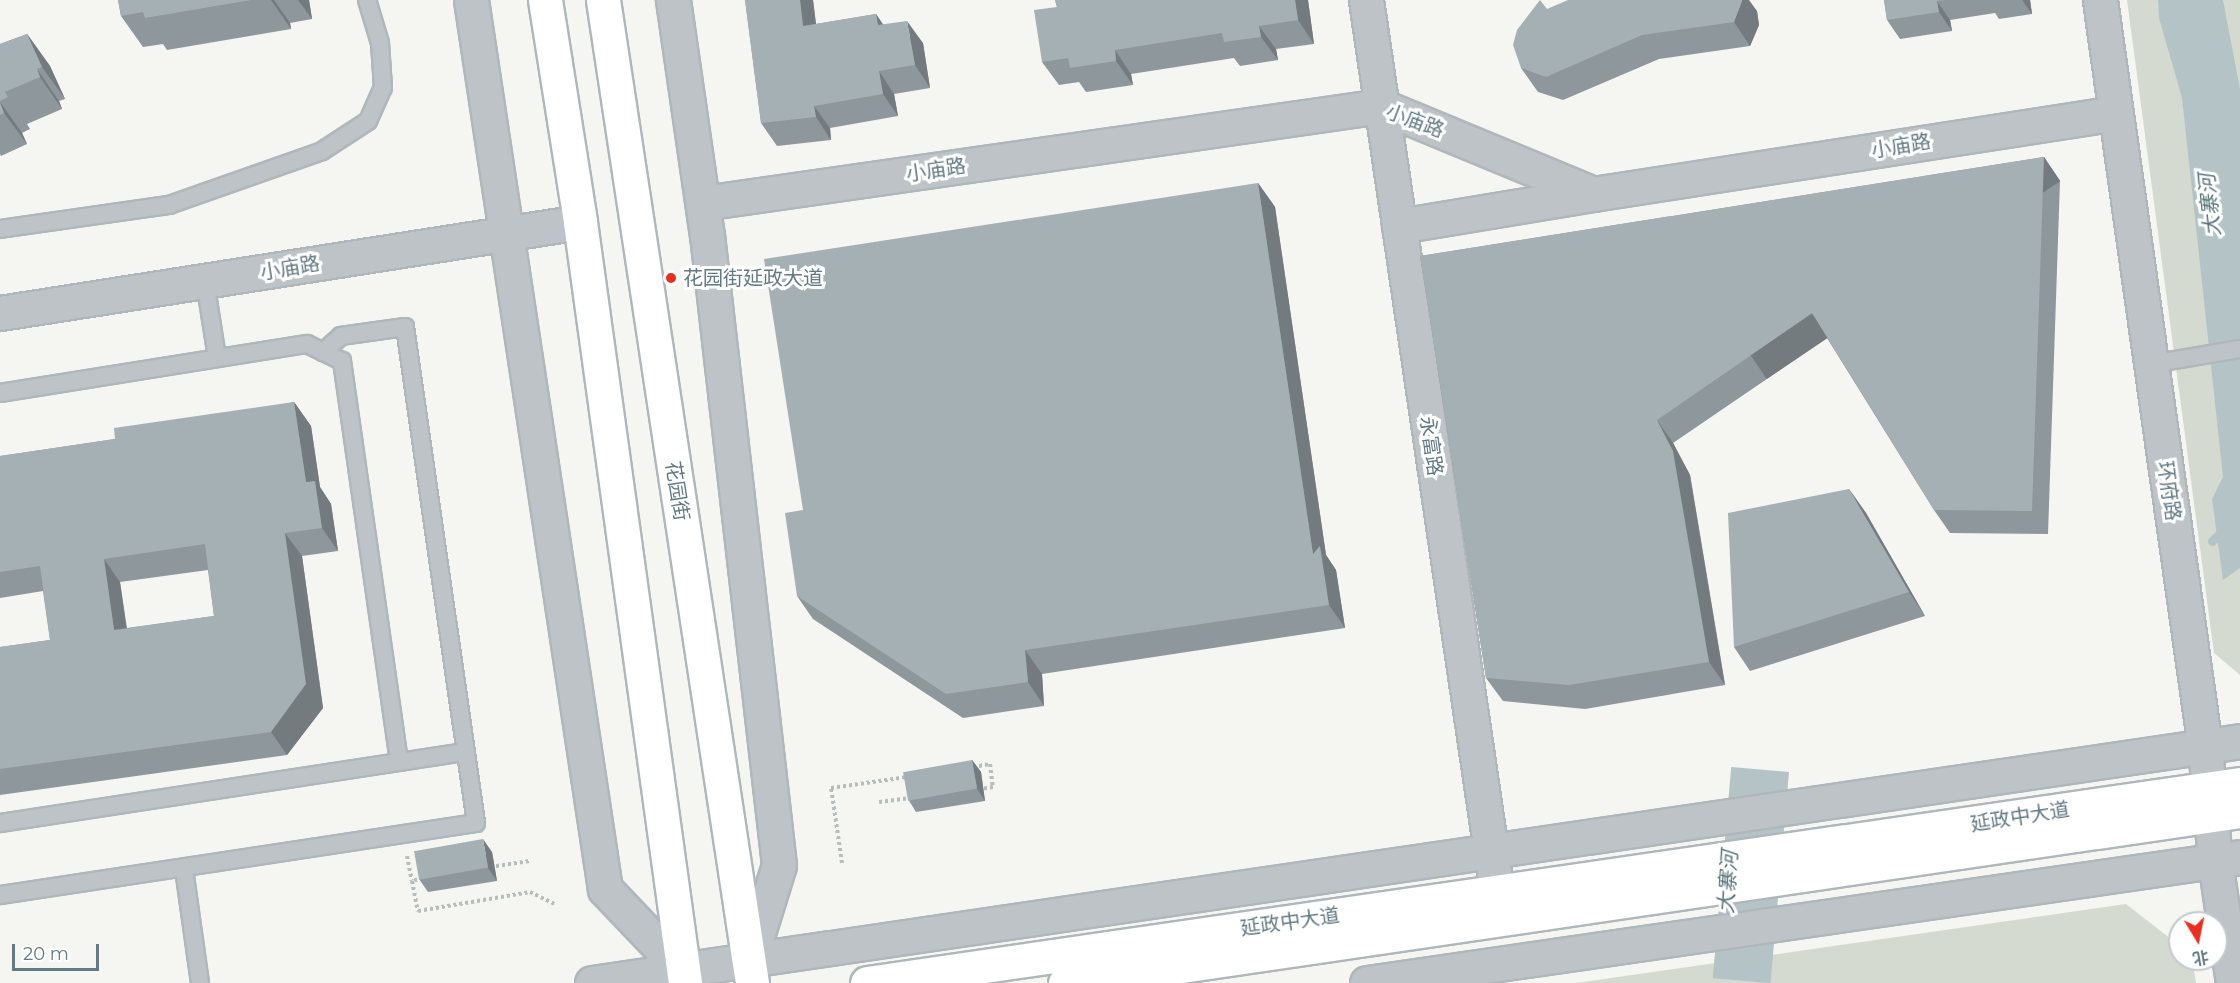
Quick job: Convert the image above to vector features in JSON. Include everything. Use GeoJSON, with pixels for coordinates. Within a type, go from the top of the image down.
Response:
{"type":"FeatureCollection","features":[{"type":"Feature","properties":{"kind":"main road"},"geometry":{"type":"LineString","coordinates":[[545,0],[580,222],[684,977]]}},
{"type":"Feature","properties":{"kind":"main road","name":"花园街"},"geometry":{"type":"LineString","coordinates":[[603,0],[750,973]]}},
{"type":"Feature","properties":{"kind":"main road","name":"延政中大道"},"geometry":{"type":"LineString","coordinates":[[1065,983],[1711,875],[2225,800]]}},
{"type":"Feature","properties":{"kind":"main road","name":"延政中大道"},"geometry":{"type":"LineString","coordinates":[[867,983],[1497,892],[1711,875]]}},
{"type":"Feature","properties":{"kind":"street"},"geometry":{"type":"LineString","coordinates":[[471,0],[605,889],[684,977]]}},
{"type":"Feature","properties":{"kind":"street"},"geometry":{"type":"LineString","coordinates":[[673,0],[703,203],[779,865],[750,973]]}},
{"type":"Feature","properties":{"kind":"street","name":"永富路"},"geometry":{"type":"LineString","coordinates":[[1366,0],[1497,892]]}},
{"type":"Feature","properties":{"kind":"street","name":"环府路"},"geometry":{"type":"LineString","coordinates":[[2100,0],[2205,747],[2225,800],[2232,983]]}},
{"type":"Feature","properties":{"kind":"street","name":"小庙路"},"geometry":{"type":"LineString","coordinates":[[703,203],[1381,106],[1593,194],[2116,113]]}},
{"type":"Feature","properties":{"kind":"street"},"geometry":{"type":"LineString","coordinates":[[1399,226],[1593,194]]}},
{"type":"Feature","properties":{"kind":"street","name":"小庙路"},"geometry":{"type":"LineString","coordinates":[[0,313],[580,222]]}},
{"type":"Feature","properties":{"kind":"street"},"geometry":{"type":"LineString","coordinates":[[592,983],[750,973],[1491,852],[1711,820],[1795,805],[2240,741]]}},
{"type":"Feature","properties":{"kind":"street"},"geometry":{"type":"LineString","coordinates":[[1367,983],[2227,859]]}},
{"type":"Feature","properties":{"kind":"lane"},"geometry":{"type":"LineString","coordinates":[[0,229],[169,205],[322,151],[368,121],[382,88],[380,43],[367,0]]}},
{"type":"Feature","properties":{"kind":"lane"},"geometry":{"type":"LineString","coordinates":[[206,281],[218,358]]}},
{"type":"Feature","properties":{"kind":"lane"},"geometry":{"type":"LineString","coordinates":[[0,895],[184,869],[476,823],[405,327],[340,336],[323,352]]}},
{"type":"Feature","properties":{"kind":"lane"},"geometry":{"type":"LineString","coordinates":[[0,393],[306,344],[342,361],[399,762]]}},
{"type":"Feature","properties":{"kind":"lane"},"geometry":{"type":"LineString","coordinates":[[2151,364],[2240,349]]}},
{"type":"Feature","properties":{"kind":"lane"},"geometry":{"type":"LineString","coordinates":[[0,823],[466,752]]}},
{"type":"Feature","properties":{"kind":"lane"},"geometry":{"type":"LineString","coordinates":[[184,869],[200,983]]}},
{"type":"Feature","properties":{"kind":"path"},"geometry":{"type":"LineString","coordinates":[[967,768],[990,764],[993,787],[970,790]]}},
{"type":"Feature","properties":{"kind":"path"},"geometry":{"type":"LineString","coordinates":[[842,863],[831,788],[910,776]]}},
{"type":"Feature","properties":{"kind":"path"},"geometry":{"type":"LineString","coordinates":[[879,802],[913,798]]}},
{"type":"Feature","properties":{"kind":"path"},"geometry":{"type":"LineString","coordinates":[[484,868],[530,861]]}},
{"type":"Feature","properties":{"kind":"path"},"geometry":{"type":"LineString","coordinates":[[426,877],[412,881],[418,910],[530,892],[555,904]]}},
{"type":"Feature","properties":{"kind":"shaded area"},"geometry":{"type":"Polygon","coordinates":[[[2127,0],[2240,0],[2240,675],[2214,653],[2127,0]]]}},
{"type":"Feature","properties":{"kind":"shaded area"},"geometry":{"type":"Polygon","coordinates":[[[2126,904],[2168,937],[2168,971],[2194,971],[2196,983],[1576,983],[2126,904]]]}},
{"type":"Feature","properties":{"kind":"water"},"geometry":{"type":"Polygon","coordinates":[[[2158,0],[2223,0],[2240,89],[2240,568],[2223,580],[2212,499],[2223,477],[2182,98],[2159,18],[2158,0]]]}},
{"type":"Feature","properties":{"kind":"water"},"geometry":{"type":"Polygon","coordinates":[[[1731,767],[1789,772],[1771,983],[1713,978],[1731,767]]]}},
{"type":"Feature","properties":{"kind":"building"},"geometry":{"type":"Polygon","coordinates":[[[118,0],[251,0],[145,18],[143,12],[121,16],[118,0]]]}},
{"type":"Feature","properties":{"kind":"building"},"geometry":{"type":"Polygon","coordinates":[[[745,0],[800,0],[803,26],[876,14],[878,25],[907,21],[915,65],[879,71],[883,94],[814,106],[816,117],[761,123],[745,0]]]}},
{"type":"Feature","properties":{"kind":"building"},"geometry":{"type":"Polygon","coordinates":[[[1055,0],[1295,0],[1298,20],[1259,26],[1261,37],[1224,42],[1222,33],[1115,50],[1116,61],[1070,68],[1068,58],[1042,62],[1034,10],[1057,7],[1055,0]]]}},
{"type":"Feature","properties":{"kind":"building"},"geometry":{"type":"Polygon","coordinates":[[[1540,0],[1547,9],[1568,0],[1742,1],[1734,22],[1642,35],[1546,77],[1521,68],[1513,45],[1517,30],[1540,0]]]}},
{"type":"Feature","properties":{"kind":"building"},"geometry":{"type":"Polygon","coordinates":[[[1884,0],[1945,0],[1937,1],[1939,12],[1887,20],[1884,0]]]}},
{"type":"Feature","properties":{"kind":"building"},"geometry":{"type":"Polygon","coordinates":[[[27,34],[42,67],[37,69],[40,77],[5,92],[8,97],[0,101],[0,44],[27,34]]]}},
{"type":"Feature","properties":{"kind":"building"},"geometry":{"type":"Polygon","coordinates":[[[0,103],[4,113],[0,115],[0,103]]]}},
{"type":"Feature","properties":{"kind":"building"},"geometry":{"type":"Polygon","coordinates":[[[2044,157],[2032,511],[1934,510],[1812,313],[1657,420],[1673,451],[1709,662],[1569,685],[1486,678],[1420,256],[2044,157]]]}},
{"type":"Feature","properties":{"kind":"building"},"geometry":{"type":"Polygon","coordinates":[[[1258,183],[1313,554],[1320,546],[1329,605],[1025,650],[1028,682],[946,694],[797,596],[785,513],[803,510],[764,259],[1258,183]]]}},
{"type":"Feature","properties":{"kind":"building"},"geometry":{"type":"Polygon","coordinates":[[[294,402],[306,482],[315,481],[322,528],[285,533],[306,684],[271,732],[0,769],[0,647],[50,640],[40,566],[0,572],[0,456],[115,439],[114,428],[294,402]],[[205,544],[104,559],[114,630],[214,616],[205,544]]]}},
{"type":"Feature","properties":{"kind":"building"},"geometry":{"type":"Polygon","coordinates":[[[1849,489],[1909,592],[1734,647],[1728,513],[1849,489]]]}},
{"type":"Feature","properties":{"kind":"building"},"geometry":{"type":"Polygon","coordinates":[[[972,760],[977,789],[908,801],[903,772],[972,760]]]}},
{"type":"Feature","properties":{"kind":"building"},"geometry":{"type":"Polygon","coordinates":[[[483,839],[488,868],[419,880],[414,851],[483,839]]]}},
{"type":"Feature","properties":{"kind":"waterway","name":"大寨河"},"geometry":{"type":"LineString","coordinates":[[2212,541],[2240,514]]}},
{"type":"Feature","properties":{"kind":"place","name":"花园街延政大道"},"geometry":{"type":"Point","coordinates":[671,278]}}]}
